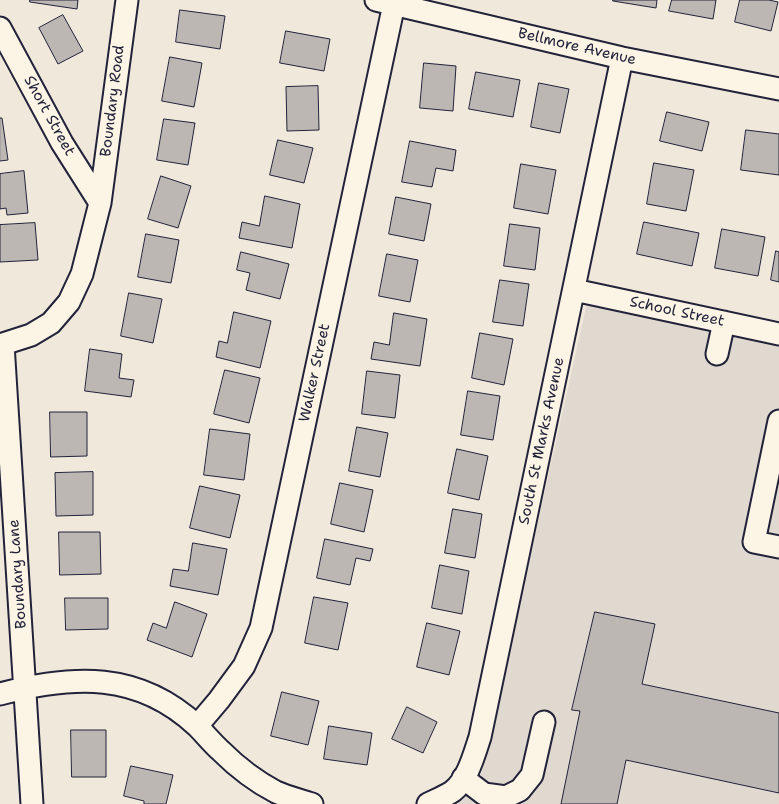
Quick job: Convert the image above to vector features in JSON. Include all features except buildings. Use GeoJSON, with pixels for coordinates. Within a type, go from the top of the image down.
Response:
{"type":"FeatureCollection","features":[{"type":"Feature","properties":{"kind":"street","name":"Boundary Road"},"geometry":{"type":"LineString","coordinates":[[2,344],[30,335],[50,323],[69,302],[82,274],[100,203],[127,0]]}},
{"type":"Feature","properties":{"kind":"street","name":"Bellmore Avenue"},"geometry":{"type":"LineString","coordinates":[[385,2],[622,58],[779,89]]}},
{"type":"Feature","properties":{"kind":"street","name":"Walker Street"},"geometry":{"type":"LineString","coordinates":[[197,726],[244,666],[261,628],[385,2]]}},
{"type":"Feature","properties":{"kind":"street","name":"Short Street"},"geometry":{"type":"LineString","coordinates":[[0,28],[62,143],[100,203]]}},
{"type":"Feature","properties":{"kind":"street","name":"South St Marks Avenue"},"geometry":{"type":"LineString","coordinates":[[428,804],[453,791],[472,761],[480,737],[622,58]]}},
{"type":"Feature","properties":{"kind":"street","name":"School Street"},"geometry":{"type":"LineString","coordinates":[[574,290],[779,334]]}},
{"type":"Feature","properties":{"kind":"street"},"geometry":{"type":"LineString","coordinates":[[717,354],[724,322]]}},
{"type":"Feature","properties":{"kind":"street","name":"Boundary Lane"},"geometry":{"type":"LineString","coordinates":[[2,344],[32,804]]}},
{"type":"Feature","properties":{"kind":"street"},"geometry":{"type":"LineString","coordinates":[[779,421],[754,542],[779,547]]}},
{"type":"Feature","properties":{"kind":"street"},"geometry":{"type":"LineString","coordinates":[[0,694],[25,687],[75,682],[102,681],[122,684],[170,705],[197,726],[221,752],[250,777],[277,792],[312,804]]}},
{"type":"Feature","properties":{"kind":"street"},"geometry":{"type":"LineString","coordinates":[[463,778],[484,794],[506,797],[520,790],[532,775],[544,722]]}},
{"type":"Feature","properties":{"kind":"shaded area"},"geometry":{"type":"Polygon","coordinates":[[[587,303],[779,345],[779,804],[440,804],[480,780],[587,303]]]}}]}
